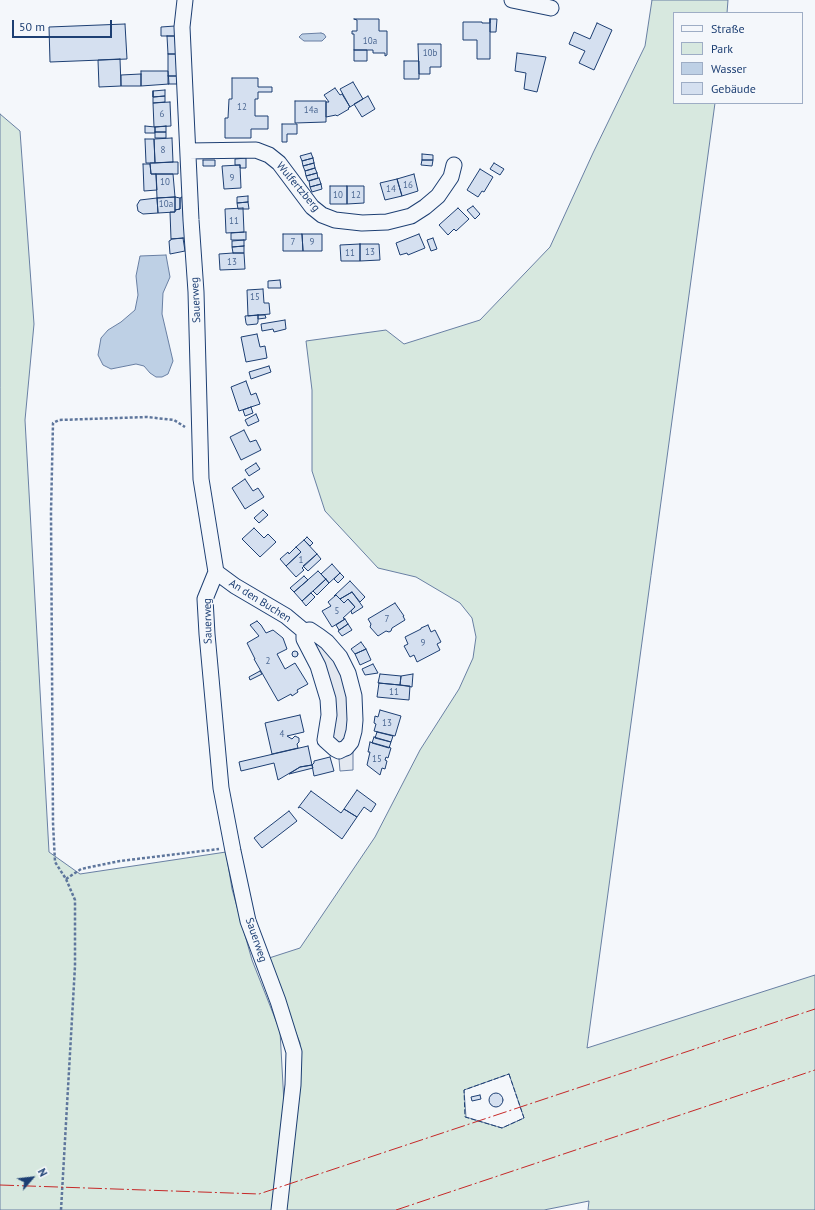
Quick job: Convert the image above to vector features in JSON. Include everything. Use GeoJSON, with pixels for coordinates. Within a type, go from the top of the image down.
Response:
{"type":"FeatureCollection","features":[{"type":"Feature","properties":{"kind":"street","name":"Sauerweg"},"geometry":{"type":"LineString","coordinates":[[185,0],[182,28],[196,292],[200,479],[216,572],[206,599],[207,634],[221,788],[248,921],[278,1000],[294,1052],[293,1085],[279,1210]]}},
{"type":"Feature","properties":{"kind":"street"},"geometry":{"type":"LineString","coordinates":[[512,0],[551,8]]}},
{"type":"Feature","properties":{"kind":"street","name":"Wulfertzberg"},"geometry":{"type":"LineString","coordinates":[[188,151],[256,150],[269,155],[279,163],[312,207],[322,215],[335,220],[362,223],[387,222],[411,216],[438,196],[451,177],[454,166]]}},
{"type":"Feature","properties":{"kind":"street","name":"An den Buchen"},"geometry":{"type":"LineString","coordinates":[[216,572],[235,586],[286,616],[304,631],[310,630],[327,642],[340,657],[348,673],[354,696],[356,720],[351,742],[346,748],[338,750],[335,749],[325,740],[329,715],[328,699],[318,666],[304,639],[304,631]]}},
{"type":"Feature","properties":{"kind":"path"},"geometry":{"type":"LineString","coordinates":[[61,1210],[75,966],[75,900],[66,879],[55,862],[53,823],[53,423],[59,420],[154,418],[174,420],[200,437]]}},
{"type":"Feature","properties":{"kind":"path"},"geometry":{"type":"LineString","coordinates":[[66,879],[82,869],[120,861],[211,849],[233,851]]}},
{"type":"Feature","properties":{"kind":"green space"},"geometry":{"type":"Polygon","coordinates":[[[652,0],[728,0],[727,12],[673,12],[673,104],[715,104],[587,1048],[815,975],[815,1210],[588,1210],[589,1201],[544,1210],[285,1210],[300,1043],[266,959],[300,948],[375,837],[420,750],[459,689],[473,658],[476,637],[472,618],[460,603],[416,577],[378,568],[325,511],[312,471],[312,390],[306,341],[386,330],[404,344],[480,320],[550,247],[593,153],[645,46],[652,0]],[[509,1074],[464,1090],[466,1117],[502,1128],[524,1118],[509,1074]]]}},
{"type":"Feature","properties":{"kind":"green space"},"geometry":{"type":"Polygon","coordinates":[[[0,114],[20,131],[34,324],[25,420],[49,852],[80,874],[226,852],[232,889],[252,960],[280,1031],[285,1121],[273,1210],[0,1210],[0,114]]]}},
{"type":"Feature","properties":{"kind":"shaded area"},"geometry":{"type":"Polygon","coordinates":[[[309,634],[338,665],[350,705],[348,737],[342,742],[336,742],[332,737],[309,634]]]}},
{"type":"Feature","properties":{"kind":"shaded area"},"geometry":{"type":"Polygon","coordinates":[[[353,748],[353,770],[340,771],[339,759],[353,748]]]}},
{"type":"Feature","properties":{"kind":"water"},"geometry":{"type":"Polygon","coordinates":[[[321,33],[326,37],[322,41],[304,41],[299,37],[302,34],[321,33]]]}},
{"type":"Feature","properties":{"kind":"water"},"geometry":{"type":"Polygon","coordinates":[[[166,255],[170,277],[163,293],[162,314],[173,361],[168,374],[162,377],[156,377],[144,366],[136,364],[111,369],[103,365],[98,355],[101,338],[108,330],[121,322],[135,310],[138,295],[136,276],[140,256],[166,255]]]}},
{"type":"Feature","properties":{"kind":"building"},"geometry":{"type":"Polygon","coordinates":[[[354,19],[379,19],[379,31],[387,31],[387,55],[385,56],[385,53],[373,53],[373,50],[354,50],[354,34],[352,34],[352,31],[357,31],[357,20],[354,19]]]}},
{"type":"Feature","properties":{"kind":"building"},"geometry":{"type":"Polygon","coordinates":[[[490,19],[497,19],[496,32],[490,32],[490,19]]]}},
{"type":"Feature","properties":{"kind":"building"},"geometry":{"type":"Polygon","coordinates":[[[463,22],[490,23],[490,59],[477,59],[477,40],[463,40],[463,22]]]}},
{"type":"Feature","properties":{"kind":"building"},"geometry":{"type":"Polygon","coordinates":[[[597,23],[612,30],[594,70],[579,63],[585,51],[569,44],[574,32],[590,39],[597,23]]]}},
{"type":"Feature","properties":{"kind":"building"},"geometry":{"type":"Polygon","coordinates":[[[125,24],[127,59],[50,62],[49,27],[125,24]]]}},
{"type":"Feature","properties":{"kind":"building"},"geometry":{"type":"Polygon","coordinates":[[[175,26],[175,36],[161,36],[161,27],[175,26]]]}},
{"type":"Feature","properties":{"kind":"building"},"geometry":{"type":"Polygon","coordinates":[[[167,36],[175,36],[176,54],[168,54],[167,36]]]}},
{"type":"Feature","properties":{"kind":"building"},"geometry":{"type":"Polygon","coordinates":[[[418,44],[441,44],[441,67],[430,67],[430,74],[419,74],[418,44]]]}},
{"type":"Feature","properties":{"kind":"building"},"geometry":{"type":"Polygon","coordinates":[[[354,50],[367,50],[367,61],[354,61],[354,50]]]}},
{"type":"Feature","properties":{"kind":"building"},"geometry":{"type":"Polygon","coordinates":[[[517,53],[546,57],[537,92],[524,89],[526,73],[515,71],[517,53]]]}},
{"type":"Feature","properties":{"kind":"building"},"geometry":{"type":"Polygon","coordinates":[[[168,54],[176,54],[177,76],[168,76],[168,54]]]}},
{"type":"Feature","properties":{"kind":"building"},"geometry":{"type":"Polygon","coordinates":[[[120,59],[121,86],[99,87],[98,60],[120,59]]]}},
{"type":"Feature","properties":{"kind":"building"},"geometry":{"type":"Polygon","coordinates":[[[404,61],[419,61],[419,79],[404,79],[404,61]]]}},
{"type":"Feature","properties":{"kind":"building"},"geometry":{"type":"Polygon","coordinates":[[[141,71],[168,71],[169,84],[141,86],[141,71]]]}},
{"type":"Feature","properties":{"kind":"building"},"geometry":{"type":"Polygon","coordinates":[[[141,74],[141,86],[121,86],[121,75],[141,74]]]}},
{"type":"Feature","properties":{"kind":"building"},"geometry":{"type":"Polygon","coordinates":[[[168,76],[177,76],[177,84],[168,84],[168,76]]]}},
{"type":"Feature","properties":{"kind":"building"},"geometry":{"type":"Polygon","coordinates":[[[232,78],[258,78],[258,87],[272,87],[272,92],[258,92],[258,99],[255,99],[255,116],[268,116],[268,129],[251,129],[251,138],[225,138],[225,118],[228,118],[229,99],[232,99],[232,78]]]}},
{"type":"Feature","properties":{"kind":"building"},"geometry":{"type":"Polygon","coordinates":[[[353,82],[363,99],[350,107],[340,89],[353,82]]]}},
{"type":"Feature","properties":{"kind":"building"},"geometry":{"type":"Polygon","coordinates":[[[335,88],[340,95],[342,94],[350,107],[337,116],[326,117],[326,102],[329,102],[324,95],[335,88]]]}},
{"type":"Feature","properties":{"kind":"building"},"geometry":{"type":"Polygon","coordinates":[[[165,90],[165,96],[153,97],[153,91],[165,90]]]}},
{"type":"Feature","properties":{"kind":"building"},"geometry":{"type":"Polygon","coordinates":[[[165,96],[165,102],[153,103],[153,97],[165,96]]]}},
{"type":"Feature","properties":{"kind":"building"},"geometry":{"type":"Polygon","coordinates":[[[368,96],[375,109],[362,117],[354,104],[368,96]]]}},
{"type":"Feature","properties":{"kind":"building"},"geometry":{"type":"Polygon","coordinates":[[[295,101],[326,101],[326,122],[295,123],[295,101]]]}},
{"type":"Feature","properties":{"kind":"building"},"geometry":{"type":"Polygon","coordinates":[[[170,102],[171,126],[154,127],[153,103],[170,102]]]}},
{"type":"Feature","properties":{"kind":"building"},"geometry":{"type":"Polygon","coordinates":[[[282,124],[297,124],[297,134],[287,134],[287,142],[282,142],[282,124]]]}},
{"type":"Feature","properties":{"kind":"building"},"geometry":{"type":"Polygon","coordinates":[[[145,126],[155,127],[155,133],[145,133],[145,126]]]}},
{"type":"Feature","properties":{"kind":"building"},"geometry":{"type":"Polygon","coordinates":[[[166,126],[166,132],[155,132],[155,127],[166,126]]]}},
{"type":"Feature","properties":{"kind":"building"},"geometry":{"type":"Polygon","coordinates":[[[155,132],[166,132],[166,138],[155,138],[155,132]]]}},
{"type":"Feature","properties":{"kind":"building"},"geometry":{"type":"Polygon","coordinates":[[[172,138],[173,162],[155,163],[154,139],[172,138]]]}},
{"type":"Feature","properties":{"kind":"building"},"geometry":{"type":"Polygon","coordinates":[[[145,139],[154,139],[155,163],[146,163],[145,139]]]}},
{"type":"Feature","properties":{"kind":"building"},"geometry":{"type":"Polygon","coordinates":[[[311,153],[313,158],[302,161],[300,156],[311,153]]]}},
{"type":"Feature","properties":{"kind":"building"},"geometry":{"type":"Polygon","coordinates":[[[422,154],[433,155],[433,160],[422,160],[422,154]]]}},
{"type":"Feature","properties":{"kind":"building"},"geometry":{"type":"Polygon","coordinates":[[[246,158],[246,168],[240,168],[240,165],[235,165],[235,159],[246,158]]]}},
{"type":"Feature","properties":{"kind":"building"},"geometry":{"type":"Polygon","coordinates":[[[313,158],[314,163],[303,166],[302,161],[313,158]]]}},
{"type":"Feature","properties":{"kind":"building"},"geometry":{"type":"Polygon","coordinates":[[[203,160],[215,160],[215,166],[203,166],[203,160]]]}},
{"type":"Feature","properties":{"kind":"building"},"geometry":{"type":"Polygon","coordinates":[[[422,160],[433,160],[432,166],[421,165],[422,160]]]}},
{"type":"Feature","properties":{"kind":"building"},"geometry":{"type":"Polygon","coordinates":[[[178,162],[178,174],[151,174],[150,163],[178,162]]]}},
{"type":"Feature","properties":{"kind":"building"},"geometry":{"type":"Polygon","coordinates":[[[314,163],[315,168],[305,171],[303,166],[314,163]]]}},
{"type":"Feature","properties":{"kind":"building"},"geometry":{"type":"Polygon","coordinates":[[[494,163],[504,169],[500,175],[490,169],[494,163]]]}},
{"type":"Feature","properties":{"kind":"building"},"geometry":{"type":"Polygon","coordinates":[[[143,164],[150,164],[151,174],[156,174],[157,190],[144,191],[143,164]]]}},
{"type":"Feature","properties":{"kind":"building"},"geometry":{"type":"Polygon","coordinates":[[[240,165],[241,188],[224,189],[222,166],[240,165]]]}},
{"type":"Feature","properties":{"kind":"building"},"geometry":{"type":"Polygon","coordinates":[[[315,168],[317,173],[306,176],[305,171],[315,168]]]}},
{"type":"Feature","properties":{"kind":"building"},"geometry":{"type":"Polygon","coordinates":[[[480,169],[493,177],[484,192],[482,191],[478,197],[467,190],[480,169]]]}},
{"type":"Feature","properties":{"kind":"building"},"geometry":{"type":"Polygon","coordinates":[[[317,173],[318,178],[308,181],[306,176],[317,173]]]}},
{"type":"Feature","properties":{"kind":"building"},"geometry":{"type":"Polygon","coordinates":[[[156,174],[173,174],[175,197],[157,198],[156,174]]]}},
{"type":"Feature","properties":{"kind":"building"},"geometry":{"type":"Polygon","coordinates":[[[414,174],[418,191],[402,196],[397,179],[414,174]]]}},
{"type":"Feature","properties":{"kind":"building"},"geometry":{"type":"Polygon","coordinates":[[[319,178],[321,184],[310,187],[309,181],[319,178]]]}},
{"type":"Feature","properties":{"kind":"building"},"geometry":{"type":"Polygon","coordinates":[[[397,179],[402,196],[385,200],[380,183],[397,179]]]}},
{"type":"Feature","properties":{"kind":"building"},"geometry":{"type":"Polygon","coordinates":[[[321,184],[322,189],[312,192],[310,187],[321,184]]]}},
{"type":"Feature","properties":{"kind":"building"},"geometry":{"type":"Polygon","coordinates":[[[330,186],[347,186],[347,204],[330,204],[330,186]]]}},
{"type":"Feature","properties":{"kind":"building"},"geometry":{"type":"Polygon","coordinates":[[[347,186],[364,186],[364,203],[347,204],[347,186]]]}},
{"type":"Feature","properties":{"kind":"building"},"geometry":{"type":"Polygon","coordinates":[[[248,196],[248,202],[237,203],[237,197],[248,196]]]}},
{"type":"Feature","properties":{"kind":"building"},"geometry":{"type":"Polygon","coordinates":[[[175,197],[180,198],[180,209],[175,210],[175,197]]]}},
{"type":"Feature","properties":{"kind":"building"},"geometry":{"type":"Polygon","coordinates":[[[175,197],[175,212],[158,213],[157,198],[175,197]]]}},
{"type":"Feature","properties":{"kind":"building"},"geometry":{"type":"Polygon","coordinates":[[[182,197],[185,238],[171,239],[170,212],[175,212],[175,210],[180,209],[180,198],[182,197]]]}},
{"type":"Feature","properties":{"kind":"building"},"geometry":{"type":"Polygon","coordinates":[[[157,198],[158,213],[143,214],[138,211],[137,205],[140,200],[157,198]]]}},
{"type":"Feature","properties":{"kind":"building"},"geometry":{"type":"Polygon","coordinates":[[[248,202],[249,209],[238,209],[237,203],[248,202]]]}},
{"type":"Feature","properties":{"kind":"building"},"geometry":{"type":"Polygon","coordinates":[[[473,206],[480,214],[475,219],[467,210],[473,206]]]}},
{"type":"Feature","properties":{"kind":"building"},"geometry":{"type":"Polygon","coordinates":[[[243,208],[244,232],[226,233],[225,209],[243,208]]]}},
{"type":"Feature","properties":{"kind":"building"},"geometry":{"type":"Polygon","coordinates":[[[458,208],[469,219],[456,231],[454,229],[448,235],[439,225],[458,208]]]}},
{"type":"Feature","properties":{"kind":"building"},"geometry":{"type":"Polygon","coordinates":[[[246,232],[246,240],[231,240],[231,233],[246,232]]]}},
{"type":"Feature","properties":{"kind":"building"},"geometry":{"type":"Polygon","coordinates":[[[283,234],[302,234],[303,251],[283,251],[283,234]]]}},
{"type":"Feature","properties":{"kind":"building"},"geometry":{"type":"Polygon","coordinates":[[[302,234],[322,234],[322,251],[303,251],[302,234]]]}},
{"type":"Feature","properties":{"kind":"building"},"geometry":{"type":"Polygon","coordinates":[[[419,234],[425,248],[408,255],[407,253],[400,255],[396,243],[419,234]]]}},
{"type":"Feature","properties":{"kind":"building"},"geometry":{"type":"Polygon","coordinates":[[[183,238],[185,251],[170,254],[169,241],[171,239],[183,238]]]}},
{"type":"Feature","properties":{"kind":"building"},"geometry":{"type":"Polygon","coordinates":[[[433,238],[437,249],[431,251],[427,240],[433,238]]]}},
{"type":"Feature","properties":{"kind":"building"},"geometry":{"type":"Polygon","coordinates":[[[244,240],[244,246],[232,247],[232,241],[244,240]]]}},
{"type":"Feature","properties":{"kind":"building"},"geometry":{"type":"Polygon","coordinates":[[[360,244],[360,261],[341,261],[340,245],[360,244]]]}},
{"type":"Feature","properties":{"kind":"building"},"geometry":{"type":"Polygon","coordinates":[[[360,244],[379,244],[380,260],[360,261],[360,244]]]}},
{"type":"Feature","properties":{"kind":"building"},"geometry":{"type":"Polygon","coordinates":[[[244,246],[244,253],[233,253],[232,247],[244,246]]]}},
{"type":"Feature","properties":{"kind":"building"},"geometry":{"type":"Polygon","coordinates":[[[244,253],[245,269],[220,270],[219,254],[244,253]]]}},
{"type":"Feature","properties":{"kind":"building"},"geometry":{"type":"Polygon","coordinates":[[[280,280],[281,288],[268,288],[268,281],[280,280]]]}},
{"type":"Feature","properties":{"kind":"building"},"geometry":{"type":"Polygon","coordinates":[[[263,289],[264,303],[269,303],[270,314],[248,316],[247,290],[263,289]]]}},
{"type":"Feature","properties":{"kind":"building"},"geometry":{"type":"Polygon","coordinates":[[[258,315],[265,315],[266,318],[258,319],[258,315]]]}},
{"type":"Feature","properties":{"kind":"building"},"geometry":{"type":"Polygon","coordinates":[[[258,315],[257,324],[247,325],[245,316],[258,315]]]}},
{"type":"Feature","properties":{"kind":"building"},"geometry":{"type":"Polygon","coordinates":[[[285,320],[286,329],[274,332],[273,329],[262,331],[261,324],[285,320]]]}},
{"type":"Feature","properties":{"kind":"building"},"geometry":{"type":"Polygon","coordinates":[[[257,334],[260,347],[265,346],[267,358],[246,362],[241,337],[257,334]]]}},
{"type":"Feature","properties":{"kind":"building"},"geometry":{"type":"Polygon","coordinates":[[[269,366],[271,372],[251,379],[249,372],[269,366]]]}},
{"type":"Feature","properties":{"kind":"building"},"geometry":{"type":"Polygon","coordinates":[[[246,381],[251,395],[256,393],[260,404],[239,411],[231,387],[246,381]]]}},
{"type":"Feature","properties":{"kind":"building"},"geometry":{"type":"Polygon","coordinates":[[[251,407],[253,413],[245,416],[243,410],[251,407]]]}},
{"type":"Feature","properties":{"kind":"building"},"geometry":{"type":"Polygon","coordinates":[[[256,414],[259,421],[248,426],[245,420],[256,414]]]}},
{"type":"Feature","properties":{"kind":"building"},"geometry":{"type":"Polygon","coordinates":[[[244,430],[250,442],[256,440],[261,450],[241,460],[230,437],[244,430]]]}},
{"type":"Feature","properties":{"kind":"building"},"geometry":{"type":"Polygon","coordinates":[[[256,463],[260,469],[249,476],[245,470],[256,463]]]}},
{"type":"Feature","properties":{"kind":"building"},"geometry":{"type":"Polygon","coordinates":[[[245,479],[253,491],[258,488],[264,497],[245,509],[232,488],[245,479]]]}},
{"type":"Feature","properties":{"kind":"building"},"geometry":{"type":"Polygon","coordinates":[[[263,510],[268,515],[259,523],[254,518],[263,510]]]}},
{"type":"Feature","properties":{"kind":"building"},"geometry":{"type":"Polygon","coordinates":[[[254,528],[264,538],[268,534],[276,542],[260,557],[242,539],[254,528]]]}},
{"type":"Feature","properties":{"kind":"building"},"geometry":{"type":"Polygon","coordinates":[[[307,537],[313,543],[310,546],[304,540],[307,537]]]}},
{"type":"Feature","properties":{"kind":"building"},"geometry":{"type":"Polygon","coordinates":[[[304,540],[317,554],[302,568],[304,570],[296,577],[286,566],[301,552],[296,547],[304,540]]]}},
{"type":"Feature","properties":{"kind":"building"},"geometry":{"type":"Polygon","coordinates":[[[296,547],[301,552],[286,566],[280,559],[288,552],[289,554],[296,547]]]}},
{"type":"Feature","properties":{"kind":"building"},"geometry":{"type":"Polygon","coordinates":[[[317,554],[321,559],[308,571],[303,566],[317,554]]]}},
{"type":"Feature","properties":{"kind":"building"},"geometry":{"type":"Polygon","coordinates":[[[332,564],[340,573],[329,583],[321,574],[332,564]]]}},
{"type":"Feature","properties":{"kind":"building"},"geometry":{"type":"Polygon","coordinates":[[[318,571],[326,579],[302,601],[294,592],[318,571]]]}},
{"type":"Feature","properties":{"kind":"building"},"geometry":{"type":"Polygon","coordinates":[[[340,573],[344,577],[338,583],[334,579],[340,573]]]}},
{"type":"Feature","properties":{"kind":"building"},"geometry":{"type":"Polygon","coordinates":[[[304,576],[308,580],[294,592],[290,588],[304,576]]]}},
{"type":"Feature","properties":{"kind":"building"},"geometry":{"type":"Polygon","coordinates":[[[326,579],[329,583],[317,595],[313,591],[326,579]]]}},
{"type":"Feature","properties":{"kind":"building"},"geometry":{"type":"Polygon","coordinates":[[[350,581],[365,597],[360,602],[352,592],[340,599],[336,595],[334,596],[350,581]]]}},
{"type":"Feature","properties":{"kind":"building"},"geometry":{"type":"Polygon","coordinates":[[[352,592],[363,607],[352,614],[351,611],[355,607],[348,599],[344,603],[340,599],[352,592]]]}},
{"type":"Feature","properties":{"kind":"building"},"geometry":{"type":"Polygon","coordinates":[[[311,593],[315,597],[306,606],[302,601],[311,593]]]}},
{"type":"Feature","properties":{"kind":"building"},"geometry":{"type":"Polygon","coordinates":[[[336,595],[344,603],[348,599],[355,607],[343,618],[345,619],[332,627],[322,611],[331,606],[328,602],[336,595]]]}},
{"type":"Feature","properties":{"kind":"building"},"geometry":{"type":"Polygon","coordinates":[[[395,603],[405,620],[392,628],[391,631],[386,631],[378,636],[370,627],[371,624],[368,619],[395,603]]]}},
{"type":"Feature","properties":{"kind":"building"},"geometry":{"type":"Polygon","coordinates":[[[345,619],[348,624],[339,630],[336,625],[345,619]]]}},
{"type":"Feature","properties":{"kind":"building"},"geometry":{"type":"Polygon","coordinates":[[[257,621],[266,633],[273,630],[283,638],[287,649],[277,654],[285,669],[295,663],[308,684],[297,690],[298,692],[292,696],[291,694],[278,701],[254,659],[247,643],[259,636],[250,625],[257,621]]]}},
{"type":"Feature","properties":{"kind":"building"},"geometry":{"type":"Polygon","coordinates":[[[348,624],[352,630],[342,636],[338,631],[348,624]]]}},
{"type":"Feature","properties":{"kind":"building"},"geometry":{"type":"Polygon","coordinates":[[[428,625],[431,632],[435,630],[441,642],[437,644],[440,650],[417,662],[414,655],[410,657],[404,646],[408,644],[405,637],[428,625]]]}},
{"type":"Feature","properties":{"kind":"building"},"geometry":{"type":"Polygon","coordinates":[[[361,642],[366,649],[355,654],[351,649],[361,642]]]}},
{"type":"Feature","properties":{"kind":"building"},"geometry":{"type":"Polygon","coordinates":[[[366,649],[371,660],[360,665],[355,654],[366,649]]]}},
{"type":"Feature","properties":{"kind":"building"},"geometry":{"type":"Polygon","coordinates":[[[295,651],[298,654],[295,657],[292,654],[295,651]]]}},
{"type":"Feature","properties":{"kind":"building"},"geometry":{"type":"Polygon","coordinates":[[[373,664],[378,673],[365,675],[362,669],[373,664]]]}},
{"type":"Feature","properties":{"kind":"building"},"geometry":{"type":"Polygon","coordinates":[[[260,671],[262,674],[250,680],[249,677],[260,671]]]}},
{"type":"Feature","properties":{"kind":"building"},"geometry":{"type":"Polygon","coordinates":[[[380,674],[401,676],[400,685],[378,683],[380,674]]]}},
{"type":"Feature","properties":{"kind":"building"},"geometry":{"type":"Polygon","coordinates":[[[413,674],[412,687],[400,685],[401,676],[413,674]]]}},
{"type":"Feature","properties":{"kind":"building"},"geometry":{"type":"Polygon","coordinates":[[[379,683],[410,686],[409,700],[377,697],[379,683]]]}},
{"type":"Feature","properties":{"kind":"building"},"geometry":{"type":"Polygon","coordinates":[[[380,710],[401,716],[395,736],[374,731],[376,724],[374,723],[375,716],[378,717],[380,710]]]}},
{"type":"Feature","properties":{"kind":"building"},"geometry":{"type":"Polygon","coordinates":[[[300,715],[304,732],[287,736],[292,739],[295,736],[299,738],[299,742],[297,744],[298,748],[272,754],[265,723],[300,715]]]}},
{"type":"Feature","properties":{"kind":"building"},"geometry":{"type":"Polygon","coordinates":[[[377,732],[393,736],[391,742],[375,738],[377,732]]]}},
{"type":"Feature","properties":{"kind":"building"},"geometry":{"type":"Polygon","coordinates":[[[374,737],[391,742],[389,748],[372,743],[374,737]]]}},
{"type":"Feature","properties":{"kind":"building"},"geometry":{"type":"Polygon","coordinates":[[[370,742],[391,748],[388,758],[386,757],[385,760],[387,761],[385,769],[382,768],[380,775],[367,765],[370,752],[368,752],[370,742]]]}},
{"type":"Feature","properties":{"kind":"building"},"geometry":{"type":"Polygon","coordinates":[[[308,746],[312,765],[300,767],[278,780],[274,763],[241,771],[239,762],[308,746]]]}},
{"type":"Feature","properties":{"kind":"building"},"geometry":{"type":"Polygon","coordinates":[[[330,757],[334,771],[314,776],[312,765],[314,761],[330,757]]]}},
{"type":"Feature","properties":{"kind":"building"},"geometry":{"type":"Polygon","coordinates":[[[312,765],[313,768],[289,774],[300,767],[312,765]]]}},
{"type":"Feature","properties":{"kind":"building"},"geometry":{"type":"Polygon","coordinates":[[[357,790],[376,804],[371,812],[364,807],[357,817],[344,809],[357,790]]]}},
{"type":"Feature","properties":{"kind":"building"},"geometry":{"type":"Polygon","coordinates":[[[311,791],[341,813],[344,809],[357,817],[342,839],[300,807],[298,808],[311,791]]]}},
{"type":"Feature","properties":{"kind":"building"},"geometry":{"type":"Polygon","coordinates":[[[289,811],[297,821],[262,848],[254,838],[289,811]]]}},
{"type":"Feature","properties":{"kind":"building"},"geometry":{"type":"Polygon","coordinates":[[[496,1093],[501,1095],[503,1100],[501,1105],[496,1107],[491,1105],[489,1100],[491,1095],[496,1093]]]}},
{"type":"Feature","properties":{"kind":"building"},"geometry":{"type":"Polygon","coordinates":[[[480,1095],[481,1099],[472,1101],[471,1097],[480,1095]]]}},
{"type":"Feature","properties":{"kind":"fence"},"geometry":{"type":"LineString","coordinates":[[509,1074],[524,1118],[502,1128],[465,1117],[464,1090],[509,1074]]}},
{"type":"Feature","properties":{"kind":"power"},"geometry":{"type":"LineString","coordinates":[[0,1185],[259,1194],[815,1009]]}},
{"type":"Feature","properties":{"kind":"power"},"geometry":{"type":"LineString","coordinates":[[396,1210],[815,1070]]}}]}
